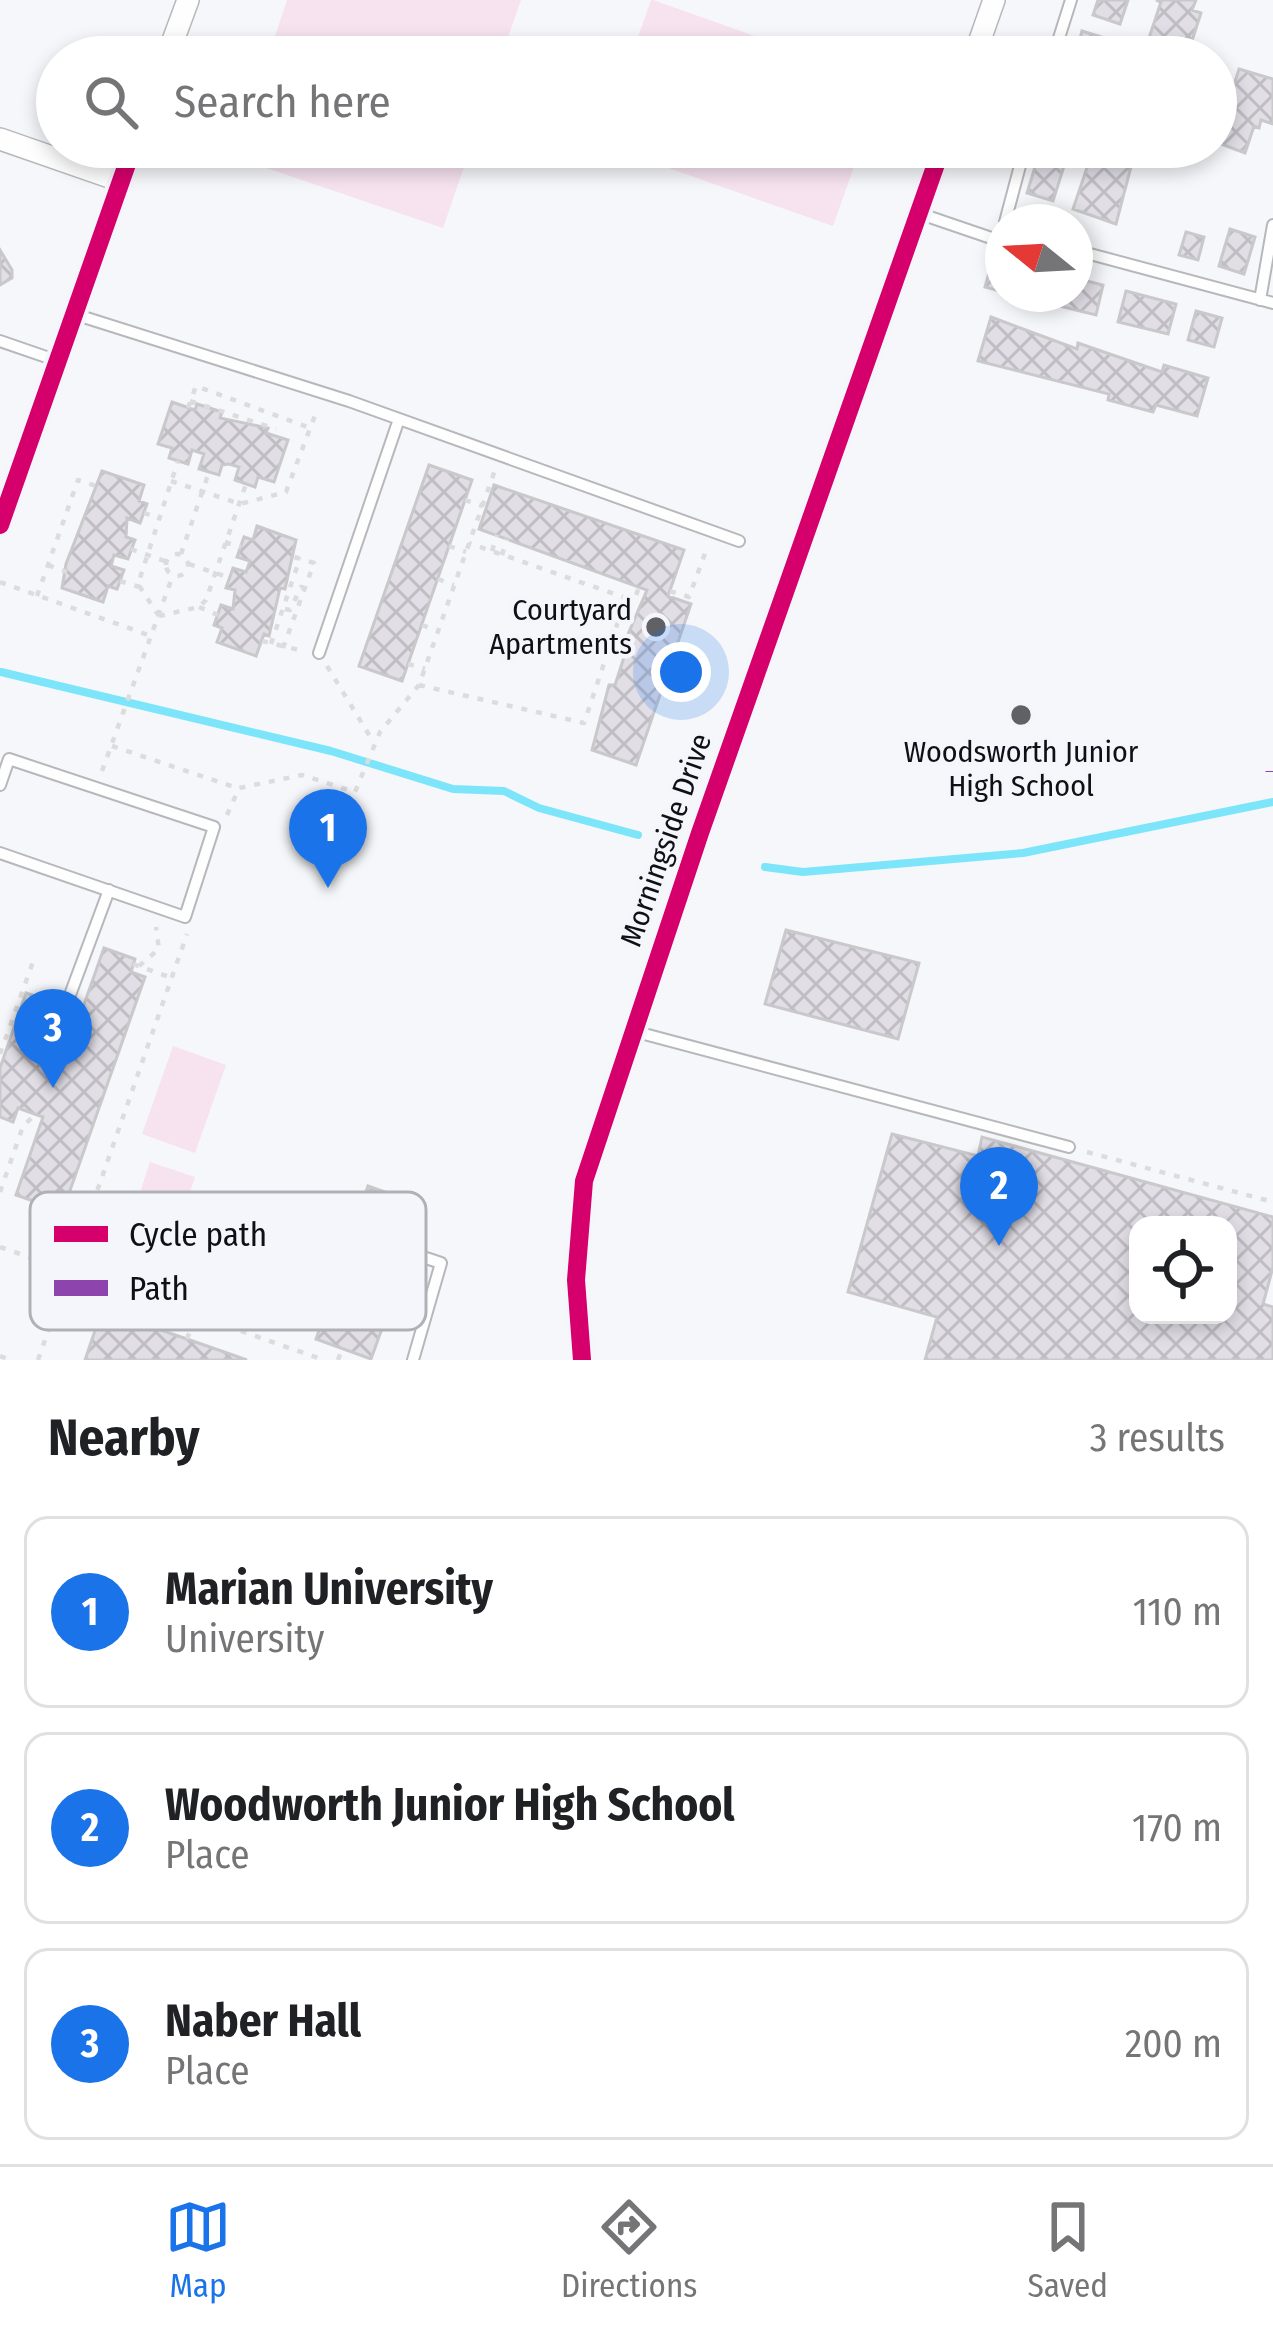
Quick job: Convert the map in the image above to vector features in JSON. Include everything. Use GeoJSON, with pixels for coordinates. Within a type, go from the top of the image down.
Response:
{"type":"FeatureCollection","features":[{"type":"Feature","properties":{"kind":"street"},"geometry":{"type":"LineString","coordinates":[[175,36],[188,0]]}},
{"type":"Feature","properties":{"kind":"street"},"geometry":{"type":"LineString","coordinates":[[981,36],[994,0]]}},
{"type":"Feature","properties":{"kind":"street"},"geometry":{"type":"LineString","coordinates":[[0,140],[36,152]]}},
{"type":"Feature","properties":{"kind":"street"},"geometry":{"type":"LineString","coordinates":[[83,168],[121,181]]}},
{"type":"Feature","properties":{"kind":"street"},"geometry":{"type":"LineString","coordinates":[[0,525],[126,168]]}},
{"type":"Feature","properties":{"kind":"street","name":"Morningside Drive"},"geometry":{"type":"LineString","coordinates":[[581,1360],[576,1280],[584,1181],[934,168]]}},
{"type":"Feature","properties":{"kind":"lane"},"geometry":{"type":"LineString","coordinates":[[1060,36],[1071,0]]}},
{"type":"Feature","properties":{"kind":"lane"},"geometry":{"type":"LineString","coordinates":[[1011,204],[1020,168]]}},
{"type":"Feature","properties":{"kind":"lane"},"geometry":{"type":"LineString","coordinates":[[918,213],[985,234]]}},
{"type":"Feature","properties":{"kind":"lane"},"geometry":{"type":"LineString","coordinates":[[1093,255],[1267,302],[1273,225]]}},
{"type":"Feature","properties":{"kind":"lane"},"geometry":{"type":"LineString","coordinates":[[74,314],[399,418],[739,542]]}},
{"type":"Feature","properties":{"kind":"lane"},"geometry":{"type":"LineString","coordinates":[[0,341],[58,361]]}},
{"type":"Feature","properties":{"kind":"lane"},"geometry":{"type":"LineString","coordinates":[[319,653],[399,418]]}},
{"type":"Feature","properties":{"kind":"lane"},"geometry":{"type":"LineString","coordinates":[[0,785],[9,759],[214,827],[185,917],[0,853]]}},
{"type":"Feature","properties":{"kind":"lane"},"geometry":{"type":"LineString","coordinates":[[67,1003],[109,890]]}},
{"type":"Feature","properties":{"kind":"lane"},"geometry":{"type":"LineString","coordinates":[[633,1031],[1069,1147]]}},
{"type":"Feature","properties":{"kind":"lane"},"geometry":{"type":"LineString","coordinates":[[426,1259],[441,1264],[426,1315]]}},
{"type":"Feature","properties":{"kind":"lane"},"geometry":{"type":"LineString","coordinates":[[413,1360],[422,1330]]}},
{"type":"Feature","properties":{"kind":"path"},"geometry":{"type":"LineString","coordinates":[[279,417],[274,432],[189,404],[196,386],[310,428]]}},
{"type":"Feature","properties":{"kind":"path"},"geometry":{"type":"LineString","coordinates":[[171,481],[240,504],[286,492],[322,393]]}},
{"type":"Feature","properties":{"kind":"path"},"geometry":{"type":"LineString","coordinates":[[112,746],[239,788],[302,775],[356,792],[373,747],[419,686],[500,455]]}},
{"type":"Feature","properties":{"kind":"path"},"geometry":{"type":"LineString","coordinates":[[140,587],[178,461]]}},
{"type":"Feature","properties":{"kind":"path"},"geometry":{"type":"LineString","coordinates":[[181,554],[209,472]]}},
{"type":"Feature","properties":{"kind":"path"},"geometry":{"type":"LineString","coordinates":[[37,596],[78,479],[97,486]]}},
{"type":"Feature","properties":{"kind":"path"},"geometry":{"type":"LineString","coordinates":[[199,608],[246,484]]}},
{"type":"Feature","properties":{"kind":"path"},"geometry":{"type":"LineString","coordinates":[[465,500],[483,506]]}},
{"type":"Feature","properties":{"kind":"path"},"geometry":{"type":"LineString","coordinates":[[144,514],[159,518]]}},
{"type":"Feature","properties":{"kind":"path"},"geometry":{"type":"LineString","coordinates":[[670,591],[689,597],[712,532]]}},
{"type":"Feature","properties":{"kind":"path"},"geometry":{"type":"LineString","coordinates":[[491,551],[497,535]]}},
{"type":"Feature","properties":{"kind":"path"},"geometry":{"type":"LineString","coordinates":[[502,555],[507,539]]}},
{"type":"Feature","properties":{"kind":"path"},"geometry":{"type":"LineString","coordinates":[[226,542],[241,547]]}},
{"type":"Feature","properties":{"kind":"path"},"geometry":{"type":"LineString","coordinates":[[469,543],[634,601],[639,587]]}},
{"type":"Feature","properties":{"kind":"path"},"geometry":{"type":"LineString","coordinates":[[449,546],[466,552]]}},
{"type":"Feature","properties":{"kind":"path"},"geometry":{"type":"LineString","coordinates":[[97,788],[173,575],[167,562],[131,549]]}},
{"type":"Feature","properties":{"kind":"path"},"geometry":{"type":"LineString","coordinates":[[525,563],[530,551]]}},
{"type":"Feature","properties":{"kind":"path"},"geometry":{"type":"LineString","coordinates":[[167,562],[170,555],[181,554]]}},
{"type":"Feature","properties":{"kind":"path"},"geometry":{"type":"LineString","coordinates":[[181,554],[189,564],[230,578]]}},
{"type":"Feature","properties":{"kind":"path"},"geometry":{"type":"LineString","coordinates":[[284,648],[314,563],[291,556]]}},
{"type":"Feature","properties":{"kind":"path"},"geometry":{"type":"LineString","coordinates":[[271,644],[299,558]]}},
{"type":"Feature","properties":{"kind":"path"},"geometry":{"type":"LineString","coordinates":[[562,576],[566,563]]}},
{"type":"Feature","properties":{"kind":"path"},"geometry":{"type":"LineString","coordinates":[[173,575],[186,574],[189,564]]}},
{"type":"Feature","properties":{"kind":"path"},"geometry":{"type":"LineString","coordinates":[[48,565],[67,572]]}},
{"type":"Feature","properties":{"kind":"path"},"geometry":{"type":"LineString","coordinates":[[437,579],[454,585]]}},
{"type":"Feature","properties":{"kind":"path"},"geometry":{"type":"LineString","coordinates":[[120,581],[140,587],[159,616]]}},
{"type":"Feature","properties":{"kind":"path"},"geometry":{"type":"LineString","coordinates":[[0,582],[151,636]]}},
{"type":"Feature","properties":{"kind":"path"},"geometry":{"type":"LineString","coordinates":[[282,608],[290,610],[301,587],[305,588]]}},
{"type":"Feature","properties":{"kind":"path"},"geometry":{"type":"LineString","coordinates":[[584,724],[626,598]]}},
{"type":"Feature","properties":{"kind":"path"},"geometry":{"type":"LineString","coordinates":[[159,616],[199,608],[218,615]]}},
{"type":"Feature","properties":{"kind":"path"},"geometry":{"type":"LineString","coordinates":[[422,625],[438,631]]}},
{"type":"Feature","properties":{"kind":"path"},"geometry":{"type":"LineString","coordinates":[[262,641],[319,653],[373,747]]}},
{"type":"Feature","properties":{"kind":"path"},"geometry":{"type":"LineString","coordinates":[[610,645],[622,648]]}},
{"type":"Feature","properties":{"kind":"path"},"geometry":{"type":"LineString","coordinates":[[408,664],[425,669]]}},
{"type":"Feature","properties":{"kind":"path"},"geometry":{"type":"LineString","coordinates":[[598,681],[609,685]]}},
{"type":"Feature","properties":{"kind":"path"},"geometry":{"type":"LineString","coordinates":[[419,686],[595,727]]}},
{"type":"Feature","properties":{"kind":"path"},"geometry":{"type":"LineString","coordinates":[[214,827],[226,817],[239,788]]}},
{"type":"Feature","properties":{"kind":"path"},"geometry":{"type":"LineString","coordinates":[[160,908],[155,921],[159,949],[136,965],[172,978]]}},
{"type":"Feature","properties":{"kind":"path"},"geometry":{"type":"LineString","coordinates":[[97,1192],[189,930],[185,917]]}},
{"type":"Feature","properties":{"kind":"path"},"geometry":{"type":"LineString","coordinates":[[2,1052],[34,959]]}},
{"type":"Feature","properties":{"kind":"path"},"geometry":{"type":"LineString","coordinates":[[0,1192],[23,1126],[36,1114]]}},
{"type":"Feature","properties":{"kind":"path"},"geometry":{"type":"LineString","coordinates":[[1069,1147],[1273,1202]]}},
{"type":"Feature","properties":{"kind":"path"},"geometry":{"type":"LineString","coordinates":[[1172,1189],[1177,1176]]}},
{"type":"Feature","properties":{"kind":"path"},"geometry":{"type":"LineString","coordinates":[[0,1247],[30,1257]]}},
{"type":"Feature","properties":{"kind":"path"},"geometry":{"type":"LineString","coordinates":[[38,1360],[49,1330]]}},
{"type":"Feature","properties":{"kind":"path"},"geometry":{"type":"LineString","coordinates":[[188,1339],[191,1330]]}},
{"type":"Feature","properties":{"kind":"path"},"geometry":{"type":"LineString","coordinates":[[239,1330],[324,1360]]}},
{"type":"Feature","properties":{"kind":"path"},"geometry":{"type":"LineString","coordinates":[[338,1360],[342,1349]]}},
{"type":"Feature","properties":{"kind":"path"},"geometry":{"type":"LineString","coordinates":[[0,1356],[11,1360]]}},
{"type":"Feature","properties":{"kind":"shaded area"},"geometry":{"type":"Polygon","coordinates":[[[287,0],[521,0],[508,36],[275,36],[287,0]]]}},
{"type":"Feature","properties":{"kind":"shaded area"},"geometry":{"type":"Polygon","coordinates":[[[653,0],[755,36],[638,36],[653,0]]]}},
{"type":"Feature","properties":{"kind":"shaded area"},"geometry":{"type":"Polygon","coordinates":[[[266,168],[464,168],[443,228],[266,168]]]}},
{"type":"Feature","properties":{"kind":"shaded area"},"geometry":{"type":"Polygon","coordinates":[[[669,168],[854,168],[833,226],[669,168]]]}},
{"type":"Feature","properties":{"kind":"shaded area"},"geometry":{"type":"Polygon","coordinates":[[[173,1046],[226,1065],[195,1153],[142,1134],[173,1046]]]}},
{"type":"Feature","properties":{"kind":"shaded area"},"geometry":{"type":"Polygon","coordinates":[[[150,1162],[195,1177],[190,1192],[140,1192],[150,1162]]]}},
{"type":"Feature","properties":{"kind":"building"},"geometry":{"type":"Polygon","coordinates":[[[1098,0],[1128,0],[1120,24],[1093,15],[1098,0]]]}},
{"type":"Feature","properties":{"kind":"building"},"geometry":{"type":"Polygon","coordinates":[[[1156,0],[1196,0],[1192,10],[1201,13],[1194,36],[1150,36],[1161,2],[1156,0]]]}},
{"type":"Feature","properties":{"kind":"building"},"geometry":{"type":"Polygon","coordinates":[[[1239,69],[1273,79],[1273,124],[1261,120],[1259,128],[1254,126],[1245,153],[1237,150],[1239,69]]]}},
{"type":"Feature","properties":{"kind":"building"},"geometry":{"type":"Polygon","coordinates":[[[1035,168],[1063,168],[1053,201],[1027,193],[1035,168]]]}},
{"type":"Feature","properties":{"kind":"building"},"geometry":{"type":"Polygon","coordinates":[[[1087,168],[1131,168],[1116,224],[1093,216],[1093,204],[1075,204],[1087,168]]]}},
{"type":"Feature","properties":{"kind":"building"},"geometry":{"type":"Polygon","coordinates":[[[1230,229],[1255,237],[1244,274],[1219,266],[1230,229]]]}},
{"type":"Feature","properties":{"kind":"building"},"geometry":{"type":"Polygon","coordinates":[[[1186,232],[1204,237],[1198,260],[1179,255],[1186,232]]]}},
{"type":"Feature","properties":{"kind":"building"},"geometry":{"type":"Polygon","coordinates":[[[0,250],[12,278],[0,285],[0,250]]]}},
{"type":"Feature","properties":{"kind":"building"},"geometry":{"type":"Polygon","coordinates":[[[1093,282],[1103,285],[1096,315],[1084,312],[1093,312],[1093,282]]]}},
{"type":"Feature","properties":{"kind":"building"},"geometry":{"type":"Polygon","coordinates":[[[1126,291],[1176,304],[1168,334],[1118,322],[1126,291]]]}},
{"type":"Feature","properties":{"kind":"building"},"geometry":{"type":"Polygon","coordinates":[[[1196,311],[1222,318],[1214,347],[1188,340],[1196,311]]]}},
{"type":"Feature","properties":{"kind":"building"},"geometry":{"type":"Polygon","coordinates":[[[991,317],[1077,349],[1078,343],[1162,372],[1164,365],[1208,378],[1197,416],[1156,405],[1153,412],[1108,400],[1109,394],[978,361],[991,317]]]}},
{"type":"Feature","properties":{"kind":"building"},"geometry":{"type":"Polygon","coordinates":[[[172,402],[222,412],[220,418],[268,428],[266,433],[288,440],[274,482],[258,477],[255,487],[235,480],[239,467],[229,464],[222,465],[219,475],[199,469],[204,454],[192,450],[188,464],[169,458],[172,448],[158,444],[172,402]]]}},
{"type":"Feature","properties":{"kind":"building","name":"Courtyard Apartments"},"geometry":{"type":"Polygon","coordinates":[[[429,465],[472,480],[402,681],[359,666],[429,465]]]}},
{"type":"Feature","properties":{"kind":"building"},"geometry":{"type":"Polygon","coordinates":[[[102,471],[144,485],[139,501],[147,504],[140,523],[127,518],[126,537],[135,540],[128,559],[114,555],[111,566],[124,570],[117,589],[108,586],[103,602],[62,588],[66,564],[102,471]]]}},
{"type":"Feature","properties":{"kind":"building","name":"Courtyard Apartments"},"geometry":{"type":"Polygon","coordinates":[[[494,485],[684,550],[668,596],[691,604],[636,765],[592,750],[609,685],[615,685],[626,651],[622,648],[647,590],[479,529],[494,485]]]}},
{"type":"Feature","properties":{"kind":"building"},"geometry":{"type":"Polygon","coordinates":[[[257,526],[296,540],[269,636],[264,634],[256,656],[217,642],[222,628],[214,625],[221,605],[233,609],[235,590],[226,588],[233,568],[246,572],[250,561],[237,557],[244,537],[253,540],[257,526]]]}},
{"type":"Feature","properties":{"kind":"building"},"geometry":{"type":"Polygon","coordinates":[[[786,930],[919,963],[898,1039],[765,1004],[786,930]]]}},
{"type":"Feature","properties":{"kind":"building"},"geometry":{"type":"Polygon","coordinates":[[[104,948],[135,959],[131,972],[145,977],[69,1192],[30,1192],[30,1200],[16,1195],[43,1117],[18,1108],[13,1122],[0,1117],[0,1068],[26,993],[56,1003],[51,1018],[76,1027],[104,948]]]}},
{"type":"Feature","properties":{"kind":"building"},"geometry":{"type":"Polygon","coordinates":[[[892,1134],[978,1156],[982,1137],[1273,1217],[1273,1267],[1263,1304],[1273,1307],[1273,1360],[925,1360],[937,1317],[848,1292],[892,1134]]]}},
{"type":"Feature","properties":{"kind":"building"},"geometry":{"type":"Polygon","coordinates":[[[95,1330],[161,1330],[247,1360],[85,1360],[95,1330]]]}},
{"type":"Feature","properties":{"kind":"building"},"geometry":{"type":"Polygon","coordinates":[[[319,1330],[381,1330],[371,1359],[316,1339],[319,1330]]]}},
{"type":"Feature","properties":{"kind":"waterway"},"geometry":{"type":"LineString","coordinates":[[1,672],[331,751],[453,789],[504,791],[539,808],[638,835]]}},
{"type":"Feature","properties":{"kind":"waterway"},"geometry":{"type":"LineString","coordinates":[[765,867],[803,872],[1023,853],[1273,802]]}},
{"type":"Feature","properties":{"kind":"cycle path"},"geometry":{"type":"LineString","coordinates":[[0,525],[126,168]]}},
{"type":"Feature","properties":{"kind":"cycle path"},"geometry":{"type":"LineString","coordinates":[[582,1360],[576,1280],[584,1181],[700,833],[935,168]]}},
{"type":"Feature","properties":{"kind":"place","name":"Courtyard Apartments"},"geometry":{"type":"Point","coordinates":[656,627]}},
{"type":"Feature","properties":{"kind":"place","name":"Woodsworth Junior High School"},"geometry":{"type":"Point","coordinates":[1021,715]}},
{"type":"Feature","properties":{"kind":"place","name":"Marian University"},"geometry":{"type":"Point","coordinates":[328,888]}},
{"type":"Feature","properties":{"kind":"place","name":"Naber Hall"},"geometry":{"type":"Point","coordinates":[53,1088]}},
{"type":"Feature","properties":{"kind":"place","name":"Woodworth Junior High School"},"geometry":{"type":"Point","coordinates":[999,1246]}}]}
